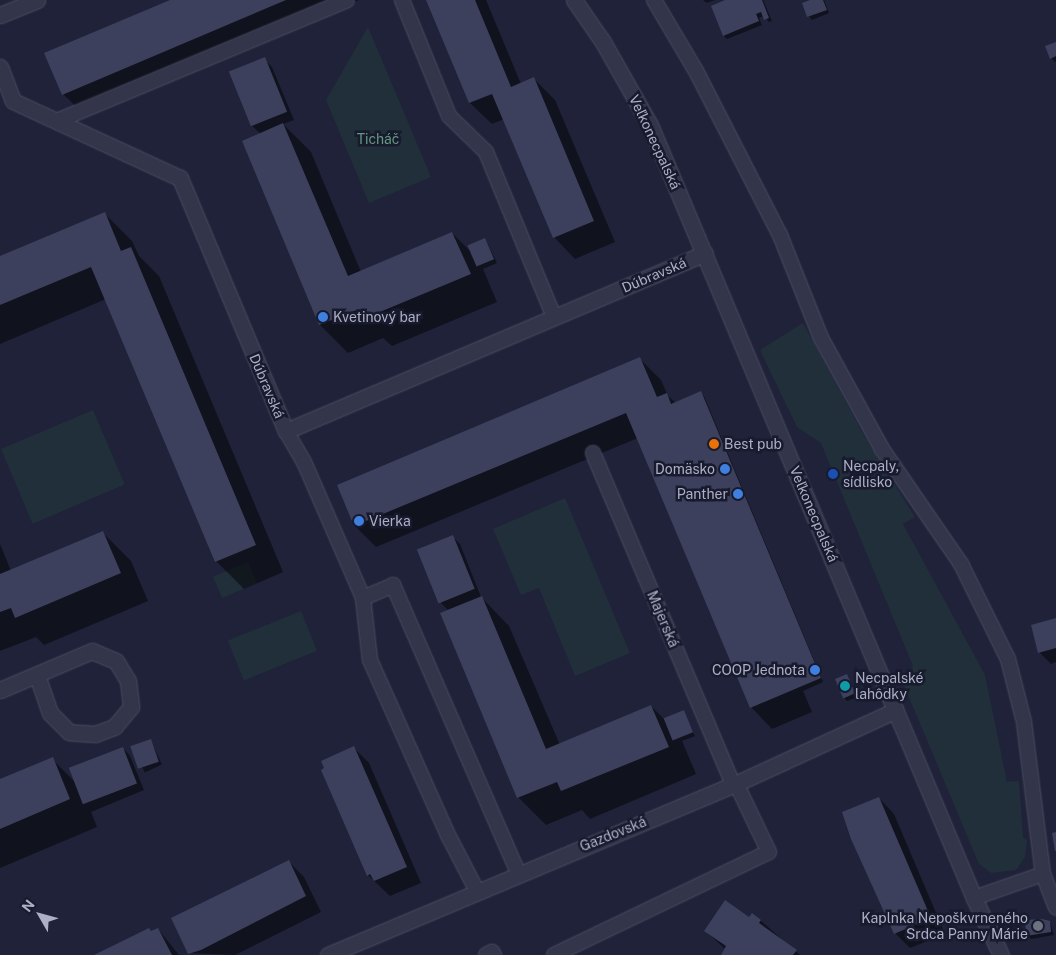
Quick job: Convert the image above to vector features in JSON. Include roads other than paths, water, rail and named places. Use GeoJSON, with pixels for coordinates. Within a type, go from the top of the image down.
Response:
{"type":"FeatureCollection","features":[{"type":"Feature","properties":{"kind":"street"},"geometry":{"type":"LineString","coordinates":[[0,15],[37,0]]}},
{"type":"Feature","properties":{"kind":"street","name":"Veľkonecpalská"},"geometry":{"type":"LineString","coordinates":[[574,0],[603,42],[650,125],[974,898],[1001,955]]}},
{"type":"Feature","properties":{"kind":"street","name":"Dúbravská"},"geometry":{"type":"LineString","coordinates":[[0,67],[13,101],[180,178],[286,432],[705,253]]}},
{"type":"Feature","properties":{"kind":"street"},"geometry":{"type":"LineString","coordinates":[[0,690],[37,676],[92,651],[116,661],[128,681],[131,707],[114,726],[102,732],[69,732],[50,713],[37,676]]}},
{"type":"Feature","properties":{"kind":"street","name":"Gazdovská"},"geometry":{"type":"LineString","coordinates":[[328,955],[518,873],[735,784],[896,710]]}},
{"type":"Feature","properties":{"kind":"lane"},"geometry":{"type":"LineString","coordinates":[[57,121],[347,0]]}},
{"type":"Feature","properties":{"kind":"lane"},"geometry":{"type":"LineString","coordinates":[[402,0],[449,116],[486,152],[554,317]]}},
{"type":"Feature","properties":{"kind":"lane"},"geometry":{"type":"LineString","coordinates":[[654,0],[696,71],[780,235],[821,338],[882,449],[961,564],[1008,659],[1024,722],[1043,874],[1056,908]]}},
{"type":"Feature","properties":{"kind":"lane"},"geometry":{"type":"LineString","coordinates":[[286,432],[304,462],[363,598],[370,660],[448,835],[477,892]]}},
{"type":"Feature","properties":{"kind":"lane","name":"Majerská"},"geometry":{"type":"LineString","coordinates":[[554,955],[769,852],[735,784],[594,453]]}},
{"type":"Feature","properties":{"kind":"lane"},"geometry":{"type":"LineString","coordinates":[[363,598],[393,585],[518,873]]}},
{"type":"Feature","properties":{"kind":"lane"},"geometry":{"type":"LineString","coordinates":[[974,898],[1043,874]]}},
{"type":"Feature","properties":{"kind":"lane"},"geometry":{"type":"LineString","coordinates":[[486,955],[492,952],[494,955]]}},
{"type":"Feature","properties":{"kind":"place","name":"Kvetinový bar"},"geometry":{"type":"Point","coordinates":[323,317]}},
{"type":"Feature","properties":{"kind":"place","name":"Best pub"},"geometry":{"type":"Point","coordinates":[714,444]}},
{"type":"Feature","properties":{"kind":"place","name":"Domäsko"},"geometry":{"type":"Point","coordinates":[725,469]}},
{"type":"Feature","properties":{"kind":"place","name":"Necpaly, sídlisko"},"geometry":{"type":"Point","coordinates":[833,474]}},
{"type":"Feature","properties":{"kind":"place","name":"Panther"},"geometry":{"type":"Point","coordinates":[738,494]}},
{"type":"Feature","properties":{"kind":"place","name":"Vierka"},"geometry":{"type":"Point","coordinates":[359,521]}},
{"type":"Feature","properties":{"kind":"place","name":"COOP Jednota"},"geometry":{"type":"Point","coordinates":[815,670]}},
{"type":"Feature","properties":{"kind":"place","name":"Necpalské lahôdky"},"geometry":{"type":"Point","coordinates":[845,686]}},
{"type":"Feature","properties":{"kind":"place","name":"Kaplnka Nepoškvrneného Srdca Panny Márie"},"geometry":{"type":"Point","coordinates":[1038,926]}},
{"type":"Feature","properties":{"kind":"park label","name":"Ticháč"},"geometry":{"type":"Point","coordinates":[378,139]}}]}
